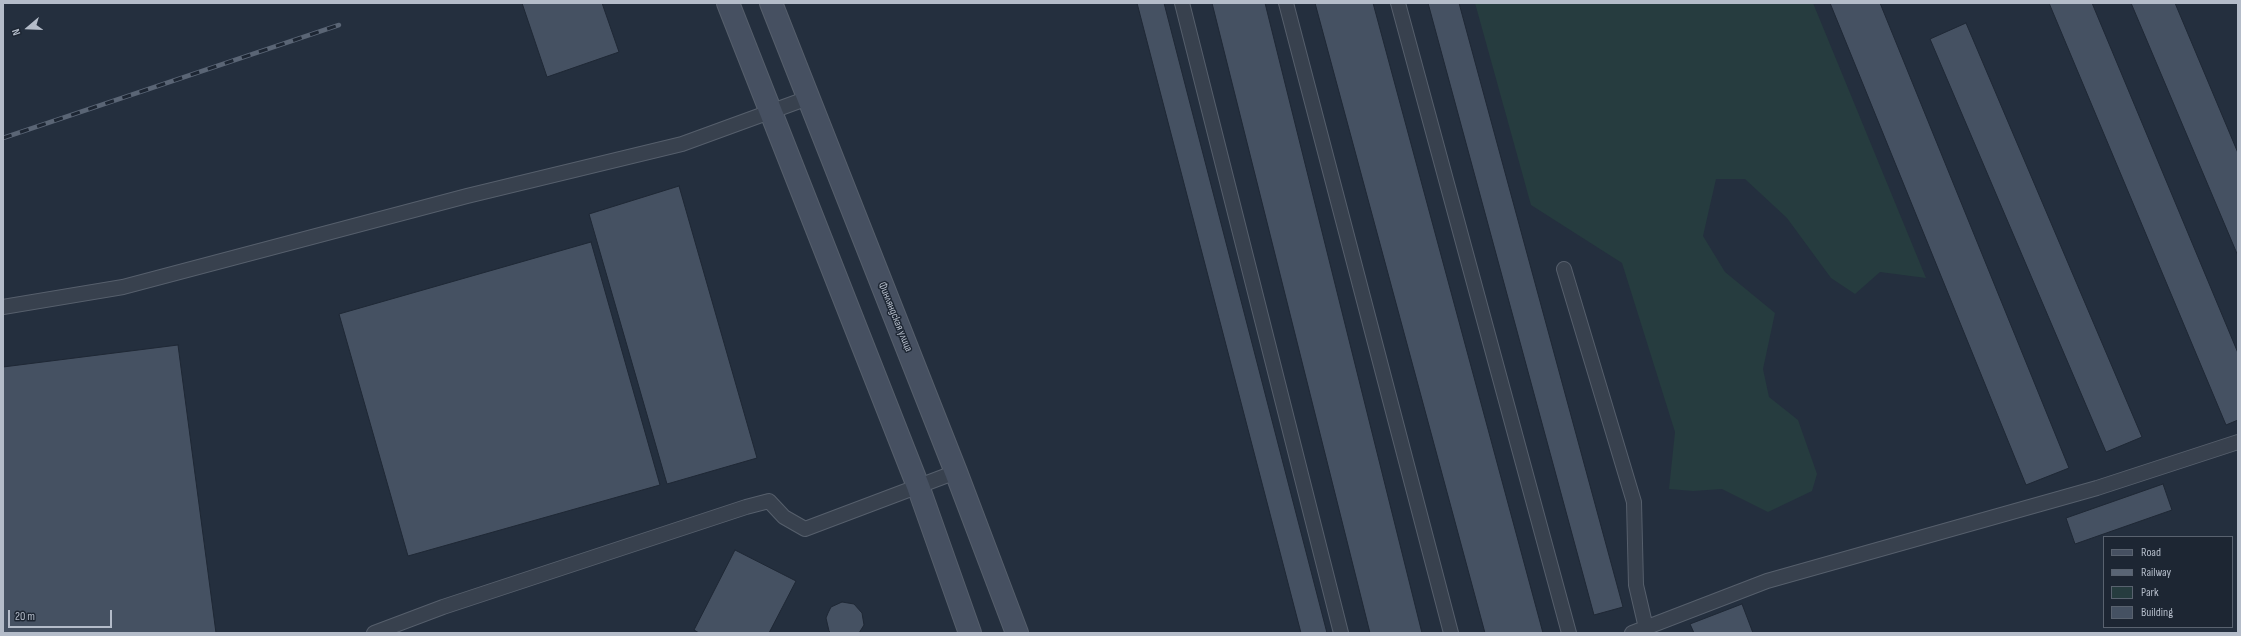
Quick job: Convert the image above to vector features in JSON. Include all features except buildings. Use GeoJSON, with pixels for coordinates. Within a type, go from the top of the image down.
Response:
{"type":"FeatureCollection","features":[{"type":"Feature","properties":{"kind":"street"},"geometry":{"type":"LineString","coordinates":[[728,3],[918,486],[970,633]]}},
{"type":"Feature","properties":{"kind":"street","name":"Финляндская улица"},"geometry":{"type":"LineString","coordinates":[[771,3],[956,472],[1017,633]]}},
{"type":"Feature","properties":{"kind":"lane"},"geometry":{"type":"LineString","coordinates":[[1182,3],[1341,633]]}},
{"type":"Feature","properties":{"kind":"lane"},"geometry":{"type":"LineString","coordinates":[[1286,3],[1451,633]]}},
{"type":"Feature","properties":{"kind":"lane"},"geometry":{"type":"LineString","coordinates":[[1398,3],[1570,633]]}},
{"type":"Feature","properties":{"kind":"lane"},"geometry":{"type":"LineString","coordinates":[[3,307],[123,287],[467,196],[682,144],[808,98]]}},
{"type":"Feature","properties":{"kind":"lane"},"geometry":{"type":"LineString","coordinates":[[1564,269],[1634,502],[1636,585],[1646,628]]}},
{"type":"Feature","properties":{"kind":"lane"},"geometry":{"type":"LineString","coordinates":[[1632,633],[1767,581],[2097,488],[2238,442]]}},
{"type":"Feature","properties":{"kind":"lane"},"geometry":{"type":"LineString","coordinates":[[374,633],[443,607],[746,507],[769,501],[784,517],[805,529],[956,472]]}},
{"type":"Feature","properties":{"kind":"green space"},"geometry":{"type":"Polygon","coordinates":[[[1475,3],[1813,3],[1926,278],[1880,272],[1855,294],[1831,278],[1787,218],[1745,179],[1716,179],[1703,236],[1725,272],[1775,313],[1763,369],[1769,397],[1798,420],[1817,474],[1812,491],[1768,512],[1722,489],[1693,491],[1669,489],[1675,432],[1622,263],[1531,205],[1475,3]]]}},
{"type":"Feature","properties":{"kind":"railway"},"geometry":{"type":"LineString","coordinates":[[3,138],[339,25]]}}]}
